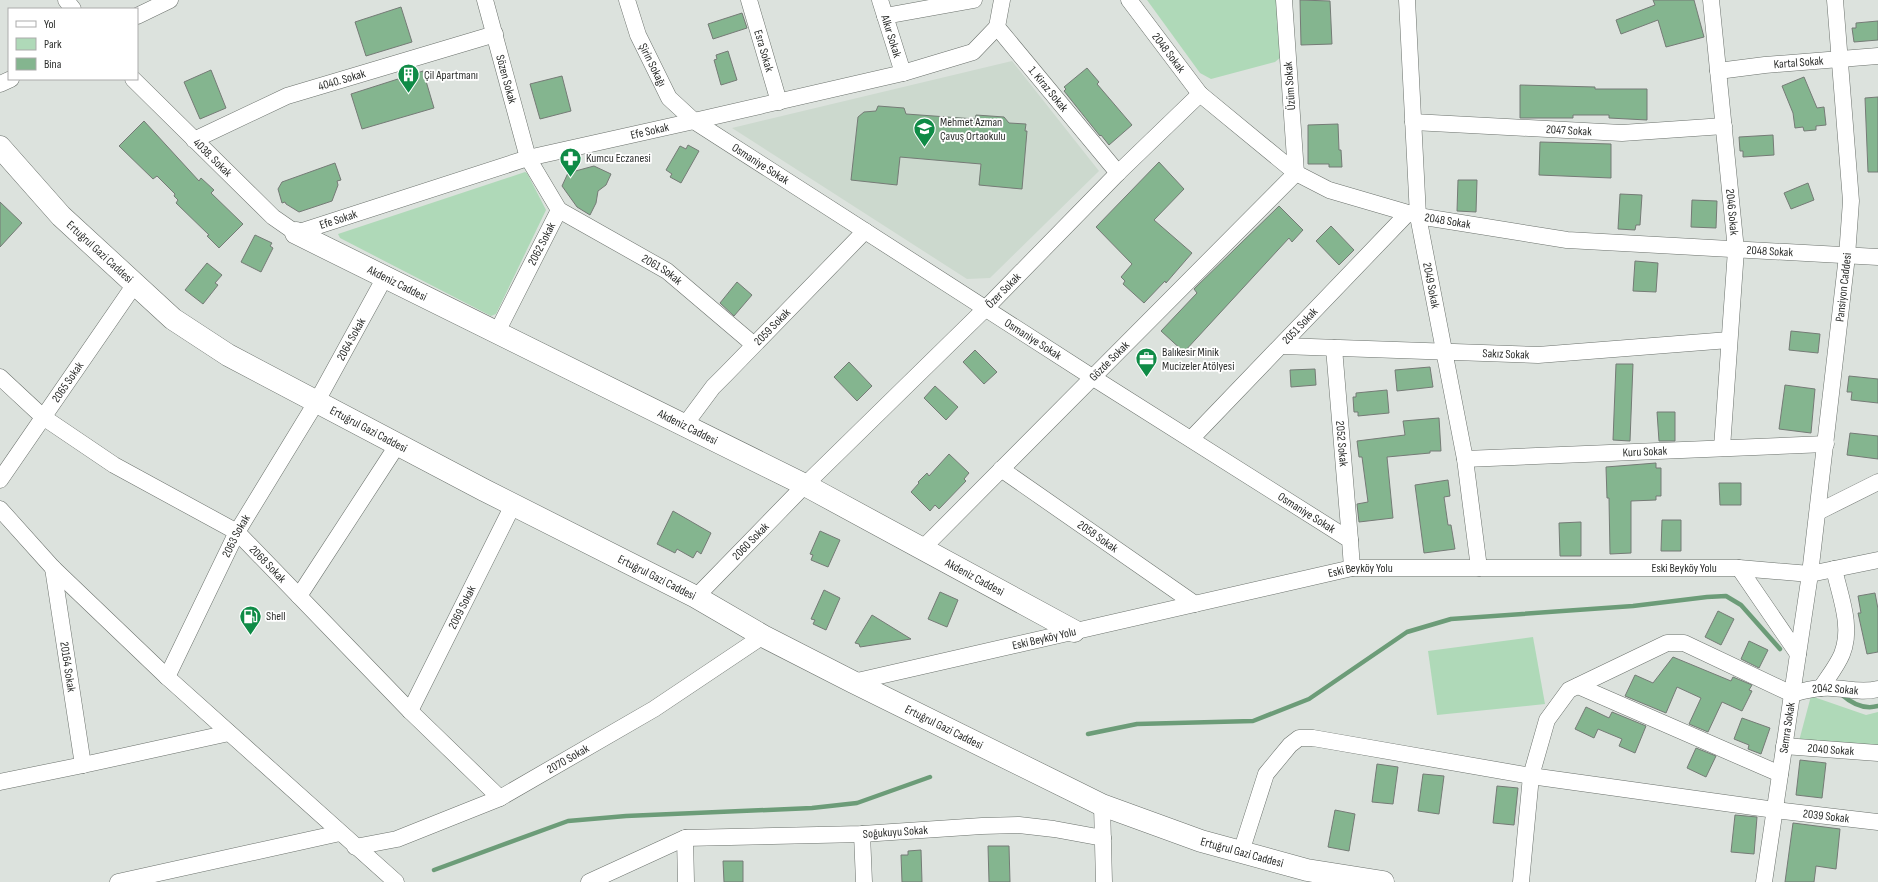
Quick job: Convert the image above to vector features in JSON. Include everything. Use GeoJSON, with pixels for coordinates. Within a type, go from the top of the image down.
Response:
{"type":"FeatureCollection","features":[{"type":"Feature","properties":{"kind":"main road","name":"Ertuğrul Gazi Caddesi"},"geometry":{"type":"LineString","coordinates":[[0,148],[61,216],[173,319],[228,355],[514,505],[696,598],[763,636],[853,682],[1102,804],[1200,841],[1241,852],[1305,876],[1383,882]]}},
{"type":"Feature","properties":{"kind":"main road","name":"Akdeniz Caddesi"},"geometry":{"type":"LineString","coordinates":[[296,233],[805,485],[1074,631]]}},
{"type":"Feature","properties":{"kind":"street"},"geometry":{"type":"LineString","coordinates":[[66,0],[72,8]]}},
{"type":"Feature","properties":{"kind":"street"},"geometry":{"type":"LineString","coordinates":[[138,16],[170,0]]}},
{"type":"Feature","properties":{"kind":"street","name":"Sözen Sokak"},"geometry":{"type":"LineString","coordinates":[[485,0],[528,158]]}},
{"type":"Feature","properties":{"kind":"street","name":"Şirin Sokağı"},"geometry":{"type":"LineString","coordinates":[[627,0],[638,35],[670,98],[694,122]]}},
{"type":"Feature","properties":{"kind":"street","name":"Esra Sokak"},"geometry":{"type":"LineString","coordinates":[[749,0],[779,102]]}},
{"type":"Feature","properties":{"kind":"street","name":"Alkır Sokak"},"geometry":{"type":"LineString","coordinates":[[880,0],[903,73]]}},
{"type":"Feature","properties":{"kind":"street"},"geometry":{"type":"LineString","coordinates":[[885,16],[974,0]]}},
{"type":"Feature","properties":{"kind":"street"},"geometry":{"type":"LineString","coordinates":[[997,27],[1002,0]]}},
{"type":"Feature","properties":{"kind":"street","name":"2048 Sokak"},"geometry":{"type":"LineString","coordinates":[[1129,0],[1200,94],[1296,173],[1329,190],[1413,214],[1567,240],[1878,257]]}},
{"type":"Feature","properties":{"kind":"street","name":"Üzüm Sokak"},"geometry":{"type":"LineString","coordinates":[[1284,0],[1296,173]]}},
{"type":"Feature","properties":{"kind":"street","name":"2049 Sokak"},"geometry":{"type":"LineString","coordinates":[[1406,0],[1413,122],[1413,214],[1444,351],[1465,459],[1479,568]]}},
{"type":"Feature","properties":{"kind":"street","name":"2046 Sokak"},"geometry":{"type":"LineString","coordinates":[[1711,0],[1736,250],[1722,448]]}},
{"type":"Feature","properties":{"kind":"street","name":"Pansiyon Caddesi"},"geometry":{"type":"LineString","coordinates":[[1810,574],[1847,256],[1851,201],[1841,59],[1835,0]]}},
{"type":"Feature","properties":{"kind":"street","name":"Efe Sokak"},"geometry":{"type":"LineString","coordinates":[[296,233],[528,158],[694,122],[903,73],[973,52],[997,27]]}},
{"type":"Feature","properties":{"kind":"street","name":"1. Kiraz Sokak"},"geometry":{"type":"LineString","coordinates":[[997,27],[1118,173]]}},
{"type":"Feature","properties":{"kind":"street","name":"4040. Sokak"},"geometry":{"type":"LineString","coordinates":[[194,140],[287,96],[495,34]]}},
{"type":"Feature","properties":{"kind":"street","name":"Kartal Sokak"},"geometry":{"type":"LineString","coordinates":[[1718,71],[1765,65],[1878,56]]}},
{"type":"Feature","properties":{"kind":"street","name":"4038. Sokak"},"geometry":{"type":"LineString","coordinates":[[133,80],[273,217],[296,233]]}},
{"type":"Feature","properties":{"kind":"street","name":"Özer Sokak"},"geometry":{"type":"LineString","coordinates":[[805,485],[986,308],[1118,173],[1200,94]]}},
{"type":"Feature","properties":{"kind":"street","name":"Osmaniye Sokak"},"geometry":{"type":"LineString","coordinates":[[694,122],[1350,540]]}},
{"type":"Feature","properties":{"kind":"street","name":"2047 Sokak"},"geometry":{"type":"LineString","coordinates":[[1413,122],[1622,133],[1724,126]]}},
{"type":"Feature","properties":{"kind":"street","name":"2062 Sokak"},"geometry":{"type":"LineString","coordinates":[[497,332],[559,210],[528,158]]}},
{"type":"Feature","properties":{"kind":"street","name":"Gözde Sokak"},"geometry":{"type":"LineString","coordinates":[[923,548],[1296,173]]}},
{"type":"Feature","properties":{"kind":"street","name":"2061 Sokak"},"geometry":{"type":"LineString","coordinates":[[559,210],[667,271],[753,344]]}},
{"type":"Feature","properties":{"kind":"street","name":"2051 Sokak"},"geometry":{"type":"LineString","coordinates":[[1191,439],[1413,214]]}},
{"type":"Feature","properties":{"kind":"street","name":"2059 Sokak"},"geometry":{"type":"LineString","coordinates":[[684,426],[713,387],[753,344],[865,231]]}},
{"type":"Feature","properties":{"kind":"street","name":"2064 Sokak"},"geometry":{"type":"LineString","coordinates":[[317,401],[385,277]]}},
{"type":"Feature","properties":{"kind":"street","name":"2065 Sokak"},"geometry":{"type":"LineString","coordinates":[[0,480],[135,284]]}},
{"type":"Feature","properties":{"kind":"street","name":"Sakız Sokak"},"geometry":{"type":"LineString","coordinates":[[1282,346],[1538,355],[1729,340]]}},
{"type":"Feature","properties":{"kind":"street","name":"2052 Sokak"},"geometry":{"type":"LineString","coordinates":[[1334,348],[1350,540]]}},
{"type":"Feature","properties":{"kind":"street","name":"2068 Sokak"},"geometry":{"type":"LineString","coordinates":[[0,377],[43,417],[114,465],[237,532],[410,710],[500,798]]}},
{"type":"Feature","properties":{"kind":"street","name":"2063 Sokak"},"geometry":{"type":"LineString","coordinates":[[167,677],[237,532],[317,401]]}},
{"type":"Feature","properties":{"kind":"street"},"geometry":{"type":"LineString","coordinates":[[299,596],[398,444]]}},
{"type":"Feature","properties":{"kind":"street","name":"Kuru Sokak"},"geometry":{"type":"LineString","coordinates":[[1465,459],[1826,444]]}},
{"type":"Feature","properties":{"kind":"street","name":"2058 Sokak"},"geometry":{"type":"LineString","coordinates":[[1001,469],[1195,604]]}},
{"type":"Feature","properties":{"kind":"street"},"geometry":{"type":"LineString","coordinates":[[1818,512],[1878,482]]}},
{"type":"Feature","properties":{"kind":"street","name":"2060 Sokak"},"geometry":{"type":"LineString","coordinates":[[696,598],[805,485]]}},
{"type":"Feature","properties":{"kind":"street","name":"2069 Sokak"},"geometry":{"type":"LineString","coordinates":[[410,710],[514,505]]}},
{"type":"Feature","properties":{"kind":"street"},"geometry":{"type":"LineString","coordinates":[[0,509],[53,568],[167,677],[355,847],[396,882]]}},
{"type":"Feature","properties":{"kind":"street"},"geometry":{"type":"LineString","coordinates":[[1350,540],[1352,568]]}},
{"type":"Feature","properties":{"kind":"street","name":"Eski Beyköy Yolu"},"geometry":{"type":"LineString","coordinates":[[853,682],[1352,568],[1739,568],[1810,574],[1878,560]]}},
{"type":"Feature","properties":{"kind":"street","name":"20164 Sokak"},"geometry":{"type":"LineString","coordinates":[[53,568],[82,766]]}},
{"type":"Feature","properties":{"kind":"street"},"geometry":{"type":"LineString","coordinates":[[1739,568],[1798,654]]}},
{"type":"Feature","properties":{"kind":"street"},"geometry":{"type":"LineString","coordinates":[[1821,688],[1841,657],[1846,633],[1846,622],[1834,569]]}},
{"type":"Feature","properties":{"kind":"street","name":"Semra Sokak"},"geometry":{"type":"LineString","coordinates":[[1764,882],[1810,574]]}},
{"type":"Feature","properties":{"kind":"street","name":"2070 Sokak"},"geometry":{"type":"LineString","coordinates":[[355,847],[397,839],[500,798],[654,709],[763,636]]}},
{"type":"Feature","properties":{"kind":"street"},"geometry":{"type":"LineString","coordinates":[[1521,882],[1531,776],[1547,720],[1569,690],[1667,643],[1684,643],[1792,694]]}},
{"type":"Feature","properties":{"kind":"street"},"geometry":{"type":"LineString","coordinates":[[1578,686],[1780,774]]}},
{"type":"Feature","properties":{"kind":"street","name":"2042 Sokak"},"geometry":{"type":"LineString","coordinates":[[1792,694],[1811,688],[1868,692],[1878,689]]}},
{"type":"Feature","properties":{"kind":"street"},"geometry":{"type":"LineString","coordinates":[[0,782],[82,766],[229,732]]}},
{"type":"Feature","properties":{"kind":"street","name":"2039 Sokak"},"geometry":{"type":"LineString","coordinates":[[1241,852],[1266,774],[1290,745],[1299,738],[1313,738],[1531,776],[1775,810],[1878,822]]}},
{"type":"Feature","properties":{"kind":"street","name":"2040 Sokak"},"geometry":{"type":"LineString","coordinates":[[1784,746],[1878,753]]}},
{"type":"Feature","properties":{"kind":"street"},"geometry":{"type":"LineString","coordinates":[[1102,804],[1104,882]]}},
{"type":"Feature","properties":{"kind":"street","name":"Soğukuyu Sokak"},"geometry":{"type":"LineString","coordinates":[[686,838],[862,834],[1019,825],[1054,829],[1103,838]]}},
{"type":"Feature","properties":{"kind":"street"},"geometry":{"type":"LineString","coordinates":[[118,882],[340,833]]}},
{"type":"Feature","properties":{"kind":"street"},"geometry":{"type":"LineString","coordinates":[[862,834],[864,882]]}},
{"type":"Feature","properties":{"kind":"street"},"geometry":{"type":"LineString","coordinates":[[589,882],[686,838],[686,882]]}},
{"type":"Feature","properties":{"kind":"shaded area","name":"Mehmet Azman Çavuş Ortaokulu"},"geometry":{"type":"Polygon","coordinates":[[[1012,61],[1099,171],[990,278],[967,279],[732,128],[1012,61]]]}},
{"type":"Feature","properties":{"kind":"green space"},"geometry":{"type":"Polygon","coordinates":[[[1147,0],[1278,0],[1281,57],[1275,62],[1211,79],[1200,73],[1147,0]]]}},
{"type":"Feature","properties":{"kind":"green space"},"geometry":{"type":"Polygon","coordinates":[[[525,172],[527,173],[546,210],[496,314],[491,316],[340,238],[338,234],[525,172]]]}},
{"type":"Feature","properties":{"kind":"green space"},"geometry":{"type":"Polygon","coordinates":[[[1533,637],[1545,704],[1437,715],[1428,651],[1533,637]]]}},
{"type":"Feature","properties":{"kind":"green space"},"geometry":{"type":"Polygon","coordinates":[[[1811,696],[1866,715],[1878,712],[1878,746],[1799,741],[1811,696]]]}},
{"type":"Feature","properties":{"kind":"building"},"geometry":{"type":"Polygon","coordinates":[[[1300,0],[1330,1],[1332,44],[1301,45],[1300,0]]]}},
{"type":"Feature","properties":{"kind":"building"},"geometry":{"type":"Polygon","coordinates":[[[1653,0],[1694,0],[1704,37],[1666,47],[1658,20],[1621,34],[1616,20],[1655,5],[1653,0]]]}},
{"type":"Feature","properties":{"kind":"building"},"geometry":{"type":"Polygon","coordinates":[[[401,7],[412,42],[366,56],[355,22],[401,7]]]}},
{"type":"Feature","properties":{"kind":"building"},"geometry":{"type":"Polygon","coordinates":[[[742,13],[747,28],[713,39],[708,24],[742,13]]]}},
{"type":"Feature","properties":{"kind":"building"},"geometry":{"type":"Polygon","coordinates":[[[1878,21],[1878,40],[1854,42],[1852,28],[1856,28],[1856,23],[1878,21]]]}},
{"type":"Feature","properties":{"kind":"building"},"geometry":{"type":"Polygon","coordinates":[[[728,51],[737,80],[721,85],[714,60],[717,59],[716,55],[728,51]]]}},
{"type":"Feature","properties":{"kind":"building"},"geometry":{"type":"Polygon","coordinates":[[[1087,68],[1099,82],[1097,84],[1132,125],[1109,145],[1064,91],[1066,89],[1064,87],[1087,68]]]}},
{"type":"Feature","properties":{"kind":"building"},"geometry":{"type":"Polygon","coordinates":[[[211,70],[226,108],[200,119],[184,82],[211,70]]]}},
{"type":"Feature","properties":{"kind":"building"},"geometry":{"type":"Polygon","coordinates":[[[423,71],[434,108],[362,129],[351,94],[423,71]]]}},
{"type":"Feature","properties":{"kind":"building"},"geometry":{"type":"Polygon","coordinates":[[[562,76],[571,111],[540,119],[530,84],[562,76]]]}},
{"type":"Feature","properties":{"kind":"building"},"geometry":{"type":"Polygon","coordinates":[[[1804,77],[1817,108],[1824,107],[1826,125],[1816,126],[1816,130],[1804,131],[1803,127],[1795,128],[1793,113],[1782,86],[1804,77]]]}},
{"type":"Feature","properties":{"kind":"building"},"geometry":{"type":"Polygon","coordinates":[[[1520,85],[1595,87],[1595,89],[1647,89],[1647,120],[1609,118],[1609,115],[1573,115],[1573,118],[1520,118],[1520,85]]]}},
{"type":"Feature","properties":{"kind":"building"},"geometry":{"type":"Polygon","coordinates":[[[1878,97],[1878,172],[1868,172],[1865,98],[1878,97]]]}},
{"type":"Feature","properties":{"kind":"building"},"geometry":{"type":"Polygon","coordinates":[[[878,106],[904,108],[906,114],[975,119],[976,115],[1004,117],[1009,123],[1026,124],[1025,131],[1027,131],[1022,189],[979,185],[981,164],[900,157],[897,185],[851,180],[858,117],[864,112],[876,111],[878,106]]]}},
{"type":"Feature","properties":{"kind":"building"},"geometry":{"type":"Polygon","coordinates":[[[144,121],[199,181],[201,178],[214,190],[211,193],[243,224],[219,248],[207,236],[209,235],[176,203],[178,200],[174,196],[175,194],[157,176],[153,179],[119,146],[144,121]]]}},
{"type":"Feature","properties":{"kind":"building"},"geometry":{"type":"Polygon","coordinates":[[[1338,124],[1339,150],[1341,150],[1342,167],[1329,167],[1329,164],[1308,164],[1308,125],[1338,124]]]}},
{"type":"Feature","properties":{"kind":"building"},"geometry":{"type":"Polygon","coordinates":[[[1773,135],[1774,155],[1743,157],[1743,151],[1740,151],[1739,137],[1773,135]]]}},
{"type":"Feature","properties":{"kind":"building"},"geometry":{"type":"Polygon","coordinates":[[[1540,142],[1611,144],[1611,178],[1539,175],[1540,142]]]}},
{"type":"Feature","properties":{"kind":"building"},"geometry":{"type":"Polygon","coordinates":[[[688,145],[699,151],[681,183],[670,177],[672,174],[666,170],[680,146],[686,149],[688,145]]]}},
{"type":"Feature","properties":{"kind":"building"},"geometry":{"type":"Polygon","coordinates":[[[1159,162],[1184,189],[1154,220],[1192,253],[1166,283],[1165,281],[1144,303],[1123,284],[1125,281],[1121,277],[1132,264],[1096,227],[1159,162]]]}},
{"type":"Feature","properties":{"kind":"building"},"geometry":{"type":"Polygon","coordinates":[[[335,163],[341,180],[337,181],[338,185],[332,201],[299,212],[285,202],[282,203],[278,189],[282,182],[335,163]]]}},
{"type":"Feature","properties":{"kind":"building"},"geometry":{"type":"Polygon","coordinates":[[[594,166],[611,174],[606,185],[598,191],[596,203],[590,215],[577,207],[562,186],[568,173],[594,166]]]}},
{"type":"Feature","properties":{"kind":"building"},"geometry":{"type":"Polygon","coordinates":[[[1458,180],[1477,180],[1476,212],[1457,211],[1458,180]]]}},
{"type":"Feature","properties":{"kind":"building"},"geometry":{"type":"Polygon","coordinates":[[[1808,183],[1814,200],[1791,209],[1784,193],[1808,183]]]}},
{"type":"Feature","properties":{"kind":"building"},"geometry":{"type":"Polygon","coordinates":[[[1620,194],[1642,195],[1640,225],[1636,225],[1635,230],[1618,229],[1620,194]]]}},
{"type":"Feature","properties":{"kind":"building"},"geometry":{"type":"Polygon","coordinates":[[[1692,200],[1717,201],[1716,228],[1691,227],[1692,200]]]}},
{"type":"Feature","properties":{"kind":"building"},"geometry":{"type":"Polygon","coordinates":[[[0,202],[22,223],[0,247],[0,202]]]}},
{"type":"Feature","properties":{"kind":"building"},"geometry":{"type":"Polygon","coordinates":[[[1279,206],[1303,230],[1292,242],[1289,238],[1184,352],[1161,331],[1197,293],[1194,289],[1279,206]]]}},
{"type":"Feature","properties":{"kind":"building"},"geometry":{"type":"Polygon","coordinates":[[[1331,226],[1354,250],[1339,265],[1316,241],[1331,226]]]}},
{"type":"Feature","properties":{"kind":"building"},"geometry":{"type":"Polygon","coordinates":[[[255,235],[272,243],[270,246],[273,248],[261,272],[241,262],[255,235]]]}},
{"type":"Feature","properties":{"kind":"building"},"geometry":{"type":"Polygon","coordinates":[[[1635,261],[1658,263],[1656,292],[1633,291],[1635,261]]]}},
{"type":"Feature","properties":{"kind":"building"},"geometry":{"type":"Polygon","coordinates":[[[207,263],[222,275],[215,283],[218,285],[203,304],[185,290],[207,263]]]}},
{"type":"Feature","properties":{"kind":"building"},"geometry":{"type":"Polygon","coordinates":[[[737,282],[752,295],[734,316],[720,303],[737,282]]]}},
{"type":"Feature","properties":{"kind":"building"},"geometry":{"type":"Polygon","coordinates":[[[1791,331],[1820,334],[1818,353],[1789,350],[1791,331]]]}},
{"type":"Feature","properties":{"kind":"building"},"geometry":{"type":"Polygon","coordinates":[[[975,350],[997,372],[984,384],[963,362],[975,350]]]}},
{"type":"Feature","properties":{"kind":"building"},"geometry":{"type":"Polygon","coordinates":[[[849,362],[872,386],[857,401],[834,377],[849,362]]]}},
{"type":"Feature","properties":{"kind":"building"},"geometry":{"type":"Polygon","coordinates":[[[1616,364],[1633,364],[1630,441],[1613,440],[1616,364]]]}},
{"type":"Feature","properties":{"kind":"building"},"geometry":{"type":"Polygon","coordinates":[[[1430,367],[1433,387],[1397,391],[1395,370],[1430,367]]]}},
{"type":"Feature","properties":{"kind":"building"},"geometry":{"type":"Polygon","coordinates":[[[1315,369],[1316,385],[1291,387],[1290,370],[1315,369]]]}},
{"type":"Feature","properties":{"kind":"building"},"geometry":{"type":"Polygon","coordinates":[[[1849,376],[1878,379],[1878,403],[1851,400],[1852,392],[1847,392],[1849,376]]]}},
{"type":"Feature","properties":{"kind":"building"},"geometry":{"type":"Polygon","coordinates":[[[1785,385],[1815,389],[1811,433],[1779,429],[1785,385]]]}},
{"type":"Feature","properties":{"kind":"building"},"geometry":{"type":"Polygon","coordinates":[[[935,386],[958,407],[946,420],[924,398],[935,386]]]}},
{"type":"Feature","properties":{"kind":"building"},"geometry":{"type":"Polygon","coordinates":[[[1387,390],[1389,413],[1358,416],[1358,412],[1354,412],[1353,397],[1356,397],[1356,393],[1387,390]]]}},
{"type":"Feature","properties":{"kind":"building"},"geometry":{"type":"Polygon","coordinates":[[[1657,412],[1675,412],[1675,441],[1659,441],[1657,412]]]}},
{"type":"Feature","properties":{"kind":"building"},"geometry":{"type":"Polygon","coordinates":[[[1439,418],[1441,451],[1430,451],[1430,453],[1387,457],[1393,518],[1359,522],[1357,504],[1368,502],[1362,457],[1359,457],[1357,441],[1405,435],[1403,421],[1439,418]]]}},
{"type":"Feature","properties":{"kind":"building"},"geometry":{"type":"Polygon","coordinates":[[[1850,433],[1878,436],[1878,459],[1847,455],[1850,433]]]}},
{"type":"Feature","properties":{"kind":"building"},"geometry":{"type":"Polygon","coordinates":[[[949,454],[969,473],[964,479],[966,481],[939,509],[935,505],[930,511],[911,492],[927,473],[929,476],[949,454]]]}},
{"type":"Feature","properties":{"kind":"building"},"geometry":{"type":"Polygon","coordinates":[[[1656,463],[1656,468],[1661,468],[1661,496],[1656,496],[1656,500],[1631,501],[1631,553],[1610,554],[1609,498],[1607,498],[1606,467],[1656,463]]]}},
{"type":"Feature","properties":{"kind":"building"},"geometry":{"type":"Polygon","coordinates":[[[1448,480],[1450,496],[1444,497],[1448,525],[1451,525],[1455,549],[1424,553],[1415,485],[1448,480]]]}},
{"type":"Feature","properties":{"kind":"building"},"geometry":{"type":"Polygon","coordinates":[[[1719,483],[1741,483],[1741,505],[1720,505],[1719,483]]]}},
{"type":"Feature","properties":{"kind":"building"},"geometry":{"type":"Polygon","coordinates":[[[673,511],[711,533],[701,554],[697,551],[693,558],[677,549],[675,553],[657,544],[673,511]]]}},
{"type":"Feature","properties":{"kind":"building"},"geometry":{"type":"Polygon","coordinates":[[[1662,520],[1681,520],[1681,551],[1661,551],[1662,520]]]}},
{"type":"Feature","properties":{"kind":"building"},"geometry":{"type":"Polygon","coordinates":[[[1581,522],[1581,556],[1560,556],[1559,523],[1581,522]]]}},
{"type":"Feature","properties":{"kind":"building"},"geometry":{"type":"Polygon","coordinates":[[[820,531],[840,540],[828,567],[811,560],[813,555],[810,554],[820,531]]]}},
{"type":"Feature","properties":{"kind":"building"},"geometry":{"type":"Polygon","coordinates":[[[824,590],[840,598],[826,630],[813,624],[815,620],[811,619],[824,590]]]}},
{"type":"Feature","properties":{"kind":"building"},"geometry":{"type":"Polygon","coordinates":[[[940,592],[958,600],[947,627],[928,619],[940,592]]]}},
{"type":"Feature","properties":{"kind":"building"},"geometry":{"type":"Polygon","coordinates":[[[1875,593],[1878,609],[1878,652],[1867,654],[1858,613],[1861,613],[1858,596],[1875,593]]]}},
{"type":"Feature","properties":{"kind":"building"},"geometry":{"type":"Polygon","coordinates":[[[1718,611],[1734,619],[1721,645],[1705,637],[1718,611]]]}},
{"type":"Feature","properties":{"kind":"building"},"geometry":{"type":"Polygon","coordinates":[[[872,615],[911,639],[860,647],[859,644],[855,643],[872,615]]]}},
{"type":"Feature","properties":{"kind":"building"},"geometry":{"type":"Polygon","coordinates":[[[1749,641],[1768,650],[1759,668],[1741,659],[1749,641]]]}},
{"type":"Feature","properties":{"kind":"building"},"geometry":{"type":"Polygon","coordinates":[[[1673,657],[1731,681],[1733,677],[1752,685],[1749,690],[1752,691],[1742,711],[1722,702],[1708,732],[1689,724],[1701,698],[1677,687],[1666,713],[1625,696],[1635,675],[1653,683],[1673,657]]]}},
{"type":"Feature","properties":{"kind":"building"},"geometry":{"type":"Polygon","coordinates":[[[1586,707],[1609,718],[1612,712],[1646,726],[1635,753],[1619,746],[1622,739],[1598,729],[1594,738],[1575,729],[1586,707]]]}},
{"type":"Feature","properties":{"kind":"building"},"geometry":{"type":"Polygon","coordinates":[[[1742,718],[1770,728],[1761,754],[1748,749],[1749,745],[1734,739],[1742,718]]]}},
{"type":"Feature","properties":{"kind":"building"},"geometry":{"type":"Polygon","coordinates":[[[1696,748],[1716,756],[1706,777],[1687,768],[1696,748]]]}},
{"type":"Feature","properties":{"kind":"building"},"geometry":{"type":"Polygon","coordinates":[[[1800,760],[1826,763],[1822,798],[1796,795],[1800,760]]]}},
{"type":"Feature","properties":{"kind":"building"},"geometry":{"type":"Polygon","coordinates":[[[1377,764],[1398,767],[1393,804],[1372,802],[1377,764]]]}},
{"type":"Feature","properties":{"kind":"building"},"geometry":{"type":"Polygon","coordinates":[[[1423,774],[1444,776],[1439,814],[1418,811],[1423,774]]]}},
{"type":"Feature","properties":{"kind":"building"},"geometry":{"type":"Polygon","coordinates":[[[1497,786],[1518,788],[1514,825],[1493,823],[1497,786]]]}},
{"type":"Feature","properties":{"kind":"building"},"geometry":{"type":"Polygon","coordinates":[[[1335,810],[1355,814],[1349,851],[1328,847],[1335,810]]]}},
{"type":"Feature","properties":{"kind":"building"},"geometry":{"type":"Polygon","coordinates":[[[1735,815],[1757,817],[1754,854],[1731,852],[1735,815]]]}},
{"type":"Feature","properties":{"kind":"building"},"geometry":{"type":"Polygon","coordinates":[[[1793,823],[1840,829],[1836,869],[1816,866],[1814,882],[1785,882],[1793,823]]]}},
{"type":"Feature","properties":{"kind":"building"},"geometry":{"type":"Polygon","coordinates":[[[988,846],[1009,846],[1010,882],[989,882],[988,846]]]}},
{"type":"Feature","properties":{"kind":"building"},"geometry":{"type":"Polygon","coordinates":[[[921,850],[922,882],[902,882],[901,855],[908,855],[908,851],[921,850]]]}},
{"type":"Feature","properties":{"kind":"building"},"geometry":{"type":"Polygon","coordinates":[[[723,861],[743,861],[743,882],[724,882],[723,861]]]}},
{"type":"Feature","properties":{"kind":"waterway"},"geometry":{"type":"LineString","coordinates":[[1088,734],[1137,724],[1253,721],[1309,699],[1407,632],[1451,619],[1633,606],[1726,596],[1741,605],[1780,649]]}},
{"type":"Feature","properties":{"kind":"waterway"},"geometry":{"type":"LineString","coordinates":[[1841,694],[1858,705],[1868,707],[1878,706]]}},
{"type":"Feature","properties":{"kind":"waterway"},"geometry":{"type":"LineString","coordinates":[[434,870],[568,821],[626,816],[812,808],[857,803],[930,777]]}},
{"type":"Feature","properties":{"kind":"place","name":"Çil Apartmanı"},"geometry":{"type":"Point","coordinates":[409,94]}},
{"type":"Feature","properties":{"kind":"place","name":"Mehmet Azman Çavuş Ortaokulu"},"geometry":{"type":"Point","coordinates":[924,148]}},
{"type":"Feature","properties":{"kind":"place","name":"Kumcu Eczanesi"},"geometry":{"type":"Point","coordinates":[570,178]}},
{"type":"Feature","properties":{"kind":"place","name":"Balıkesir Minik Mucizeler Atölyesi"},"geometry":{"type":"Point","coordinates":[1146,378]}},
{"type":"Feature","properties":{"kind":"place","name":"Shell"},"geometry":{"type":"Point","coordinates":[250,636]}}]}
